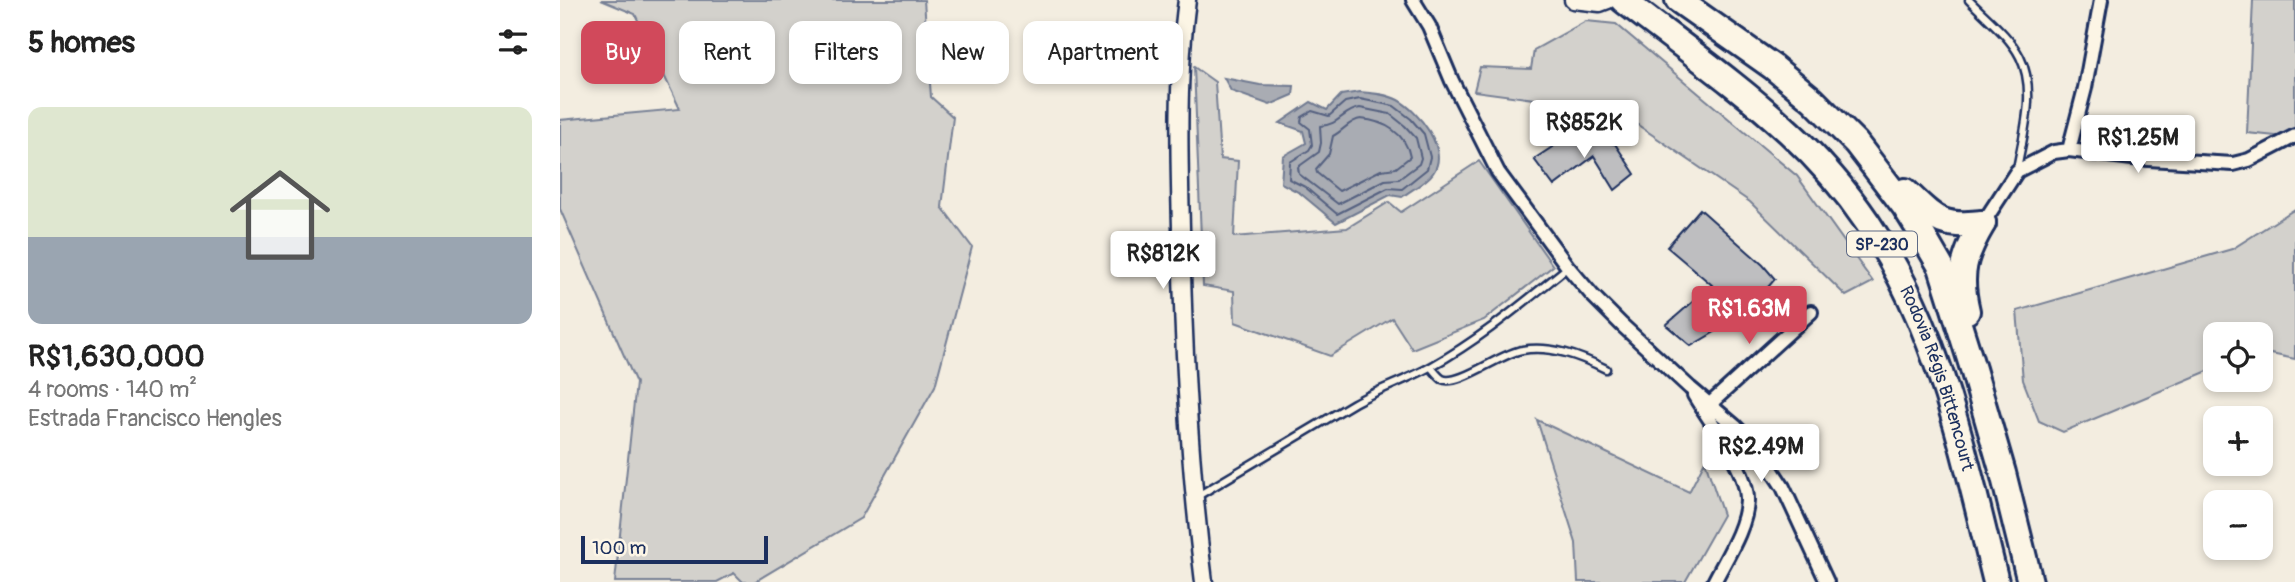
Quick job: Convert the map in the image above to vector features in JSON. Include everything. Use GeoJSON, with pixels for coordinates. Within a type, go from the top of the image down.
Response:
{"type":"FeatureCollection","features":[{"type":"Feature","properties":{"kind":"highway","name":"Rodovia Régis Bittencourt"},"geometry":{"type":"LineString","coordinates":[[1623,0],[1789,131],[1826,170],[1890,256],[1914,302],[1935,355],[1954,414],[1996,582]]}},
{"type":"Feature","properties":{"kind":"highway","name":"Rodovia Régis Bittencourt"},"geometry":{"type":"LineString","coordinates":[[1678,0],[1798,86],[1856,143],[1905,207],[1941,267],[2003,473],[2030,582]]}},
{"type":"Feature","properties":{"kind":"highway"},"geometry":{"type":"LineString","coordinates":[[1856,143],[1935,218],[1961,226],[1983,223]]}},
{"type":"Feature","properties":{"kind":"highway"},"geometry":{"type":"LineString","coordinates":[[1983,223],[1969,247],[1962,270],[1964,296],[2000,422],[2003,473]]}},
{"type":"Feature","properties":{"kind":"street"},"geometry":{"type":"LineString","coordinates":[[1187,0],[1179,151],[1181,284],[1186,408],[1204,582]]}},
{"type":"Feature","properties":{"kind":"street"},"geometry":{"type":"LineString","coordinates":[[1413,0],[1429,26],[1452,81],[1498,172],[1568,267],[1622,325],[1760,452],[1783,486],[1827,582]]}},
{"type":"Feature","properties":{"kind":"street"},"geometry":{"type":"LineString","coordinates":[[1573,0],[1600,3],[1608,0]]}},
{"type":"Feature","properties":{"kind":"street"},"geometry":{"type":"LineString","coordinates":[[2069,150],[2085,88],[2101,0]]}},
{"type":"Feature","properties":{"kind":"street"},"geometry":{"type":"LineString","coordinates":[[1983,223],[2017,171],[2048,153],[2069,150],[2219,165],[2249,160],[2295,136]]}},
{"type":"Feature","properties":{"kind":"street"},"geometry":{"type":"LineString","coordinates":[[1710,404],[1811,312]]}},
{"type":"Feature","properties":{"kind":"street"},"geometry":{"type":"LineString","coordinates":[[1690,388],[1735,463],[1745,487],[1747,502],[1744,516],[1714,582]]}},
{"type":"Feature","properties":{"kind":"lane"},"geometry":{"type":"LineString","coordinates":[[1969,0],[2020,57],[2027,78],[2028,93],[2017,171]]}},
{"type":"Feature","properties":{"kind":"lane"},"geometry":{"type":"LineString","coordinates":[[1195,498],[1362,398],[1431,367],[1498,323],[1568,267]]}},
{"type":"Feature","properties":{"kind":"lane"},"geometry":{"type":"LineString","coordinates":[[1431,367],[1441,378],[1449,380],[1479,370],[1507,353],[1540,349],[1577,356],[1606,369]]}},
{"type":"Feature","properties":{"kind":"shaded area"},"geometry":{"type":"Polygon","coordinates":[[[601,0],[924,0],[926,21],[916,21],[916,84],[930,84],[931,97],[953,117],[942,207],[972,247],[935,386],[861,518],[754,582],[743,582],[734,573],[717,582],[615,582],[636,383],[560,209],[560,120],[680,109],[665,77],[665,21],[638,21],[635,14],[601,0]]]}},
{"type":"Feature","properties":{"kind":"shaded area"},"geometry":{"type":"Polygon","coordinates":[[[2253,0],[2295,0],[2295,138],[2247,133],[2253,0]]]}},
{"type":"Feature","properties":{"kind":"shaded area"},"geometry":{"type":"Polygon","coordinates":[[[1586,21],[1616,24],[1797,176],[1873,282],[1846,296],[1750,202],[1616,110],[1474,91],[1480,67],[1531,69],[1534,50],[1586,21]]]}},
{"type":"Feature","properties":{"kind":"shaded area"},"geometry":{"type":"Polygon","coordinates":[[[1194,67],[1215,82],[1220,159],[1238,161],[1234,237],[1347,228],[1389,202],[1401,212],[1479,161],[1553,266],[1484,320],[1412,349],[1392,318],[1330,356],[1235,322],[1234,291],[1203,286],[1194,67]]]}},
{"type":"Feature","properties":{"kind":"shaded area"},"geometry":{"type":"Polygon","coordinates":[[[2295,209],[2295,359],[2273,354],[2273,322],[2203,322],[2203,373],[2063,432],[2039,421],[2023,380],[2017,311],[2232,249],[2295,209]]]}},
{"type":"Feature","properties":{"kind":"shaded area"},"geometry":{"type":"Polygon","coordinates":[[[1537,420],[1689,492],[1705,461],[1723,515],[1685,582],[1578,582],[1576,543],[1537,420]]]}},
{"type":"Feature","properties":{"kind":"water"},"geometry":{"type":"Polygon","coordinates":[[[1224,78],[1260,85],[1294,86],[1293,95],[1270,105],[1231,91],[1224,78]]]}},
{"type":"Feature","properties":{"kind":"water"},"geometry":{"type":"Polygon","coordinates":[[[1360,92],[1394,98],[1406,105],[1422,122],[1435,142],[1437,163],[1433,173],[1423,183],[1402,197],[1390,195],[1336,223],[1300,193],[1281,183],[1283,156],[1306,143],[1303,131],[1280,123],[1311,102],[1327,110],[1341,95],[1360,92]]]}},
{"type":"Feature","properties":{"kind":"building"},"geometry":{"type":"Polygon","coordinates":[[[1572,134],[1615,144],[1635,174],[1615,190],[1594,156],[1554,186],[1534,159],[1572,134]]]}},
{"type":"Feature","properties":{"kind":"building"},"geometry":{"type":"Polygon","coordinates":[[[1700,209],[1775,279],[1745,314],[1691,346],[1666,325],[1712,285],[1667,247],[1700,209]]]}}]}
